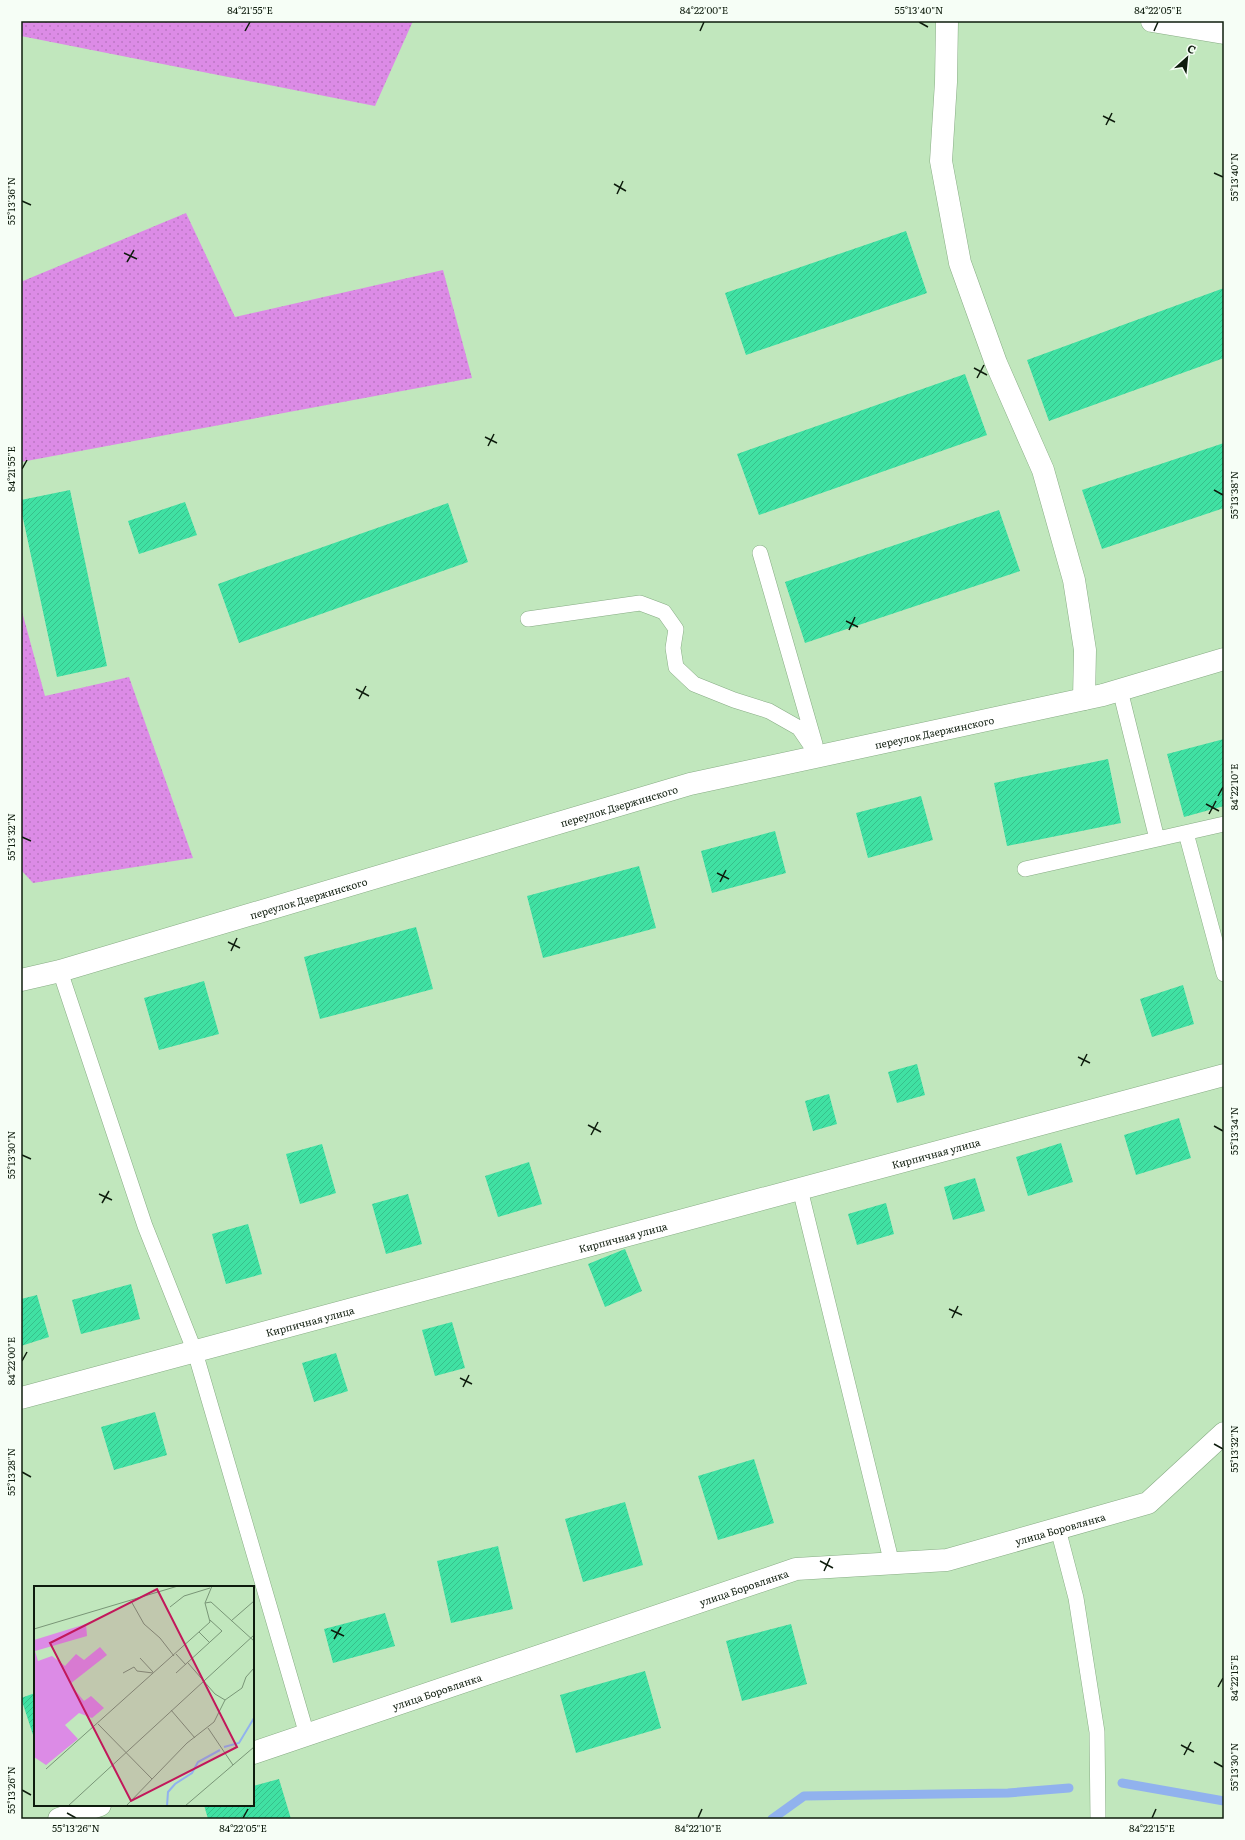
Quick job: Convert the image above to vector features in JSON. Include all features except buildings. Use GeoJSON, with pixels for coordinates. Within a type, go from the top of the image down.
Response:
{"type":"FeatureCollection","features":[{"type":"Feature","properties":{"kind":"street"},"geometry":{"type":"LineString","coordinates":[[947,21],[946,82],[941,161],[960,263],[996,363],[1044,470],[1074,580],[1085,650],[1084,699]]}},
{"type":"Feature","properties":{"kind":"street"},"geometry":{"type":"LineString","coordinates":[[1152,21],[1224,34]]}},
{"type":"Feature","properties":{"kind":"street","name":"переулок Дзержинского"},"geometry":{"type":"LineString","coordinates":[[21,980],[60,971],[690,784],[1084,699],[1120,690],[1224,659]]}},
{"type":"Feature","properties":{"kind":"street","name":"Кирпичная улица"},"geometry":{"type":"LineString","coordinates":[[21,1398],[1224,1075]]}},
{"type":"Feature","properties":{"kind":"street","name":"улица Боровлянка"},"geometry":{"type":"LineString","coordinates":[[254,1753],[796,1569],[947,1560],[1148,1503],[1224,1433]]}},
{"type":"Feature","properties":{"kind":"street"},"geometry":{"type":"LineString","coordinates":[[59,1819],[97,1806]]}},
{"type":"Feature","properties":{"kind":"lane"},"geometry":{"type":"LineString","coordinates":[[760,553],[818,756]]}},
{"type":"Feature","properties":{"kind":"lane"},"geometry":{"type":"LineString","coordinates":[[528,619],[640,603],[664,612],[676,629],[673,648],[676,667],[694,684],[734,700],[769,711],[799,728],[818,756]]}},
{"type":"Feature","properties":{"kind":"lane"},"geometry":{"type":"LineString","coordinates":[[1120,690],[1157,839]]}},
{"type":"Feature","properties":{"kind":"lane"},"geometry":{"type":"LineString","coordinates":[[1025,869],[1224,824]]}},
{"type":"Feature","properties":{"kind":"lane"},"geometry":{"type":"LineString","coordinates":[[1186,833],[1224,974]]}},
{"type":"Feature","properties":{"kind":"lane"},"geometry":{"type":"LineString","coordinates":[[60,971],[145,1226],[195,1352],[307,1735]]}},
{"type":"Feature","properties":{"kind":"lane"},"geometry":{"type":"LineString","coordinates":[[800,1189],[892,1564]]}},
{"type":"Feature","properties":{"kind":"lane"},"geometry":{"type":"LineString","coordinates":[[1058,1529],[1076,1598],[1097,1732],[1098,1819]]}},
{"type":"Feature","properties":{"kind":"shaded area"},"geometry":{"type":"Polygon","coordinates":[[[21,21],[413,21],[375,106],[21,36],[21,21]]]}},
{"type":"Feature","properties":{"kind":"shaded area"},"geometry":{"type":"Polygon","coordinates":[[[186,213],[235,317],[443,270],[472,378],[21,462],[21,276],[23,281],[186,213]]]}},
{"type":"Feature","properties":{"kind":"shaded area"},"geometry":{"type":"Polygon","coordinates":[[[21,608],[45,696],[129,677],[193,858],[33,883],[21,870],[21,608]]]}},
{"type":"Feature","properties":{"kind":"waterway"},"geometry":{"type":"LineString","coordinates":[[1122,1783],[1224,1801]]}},
{"type":"Feature","properties":{"kind":"waterway"},"geometry":{"type":"LineString","coordinates":[[772,1819],[804,1796],[1008,1793],[1069,1788]]}}]}
